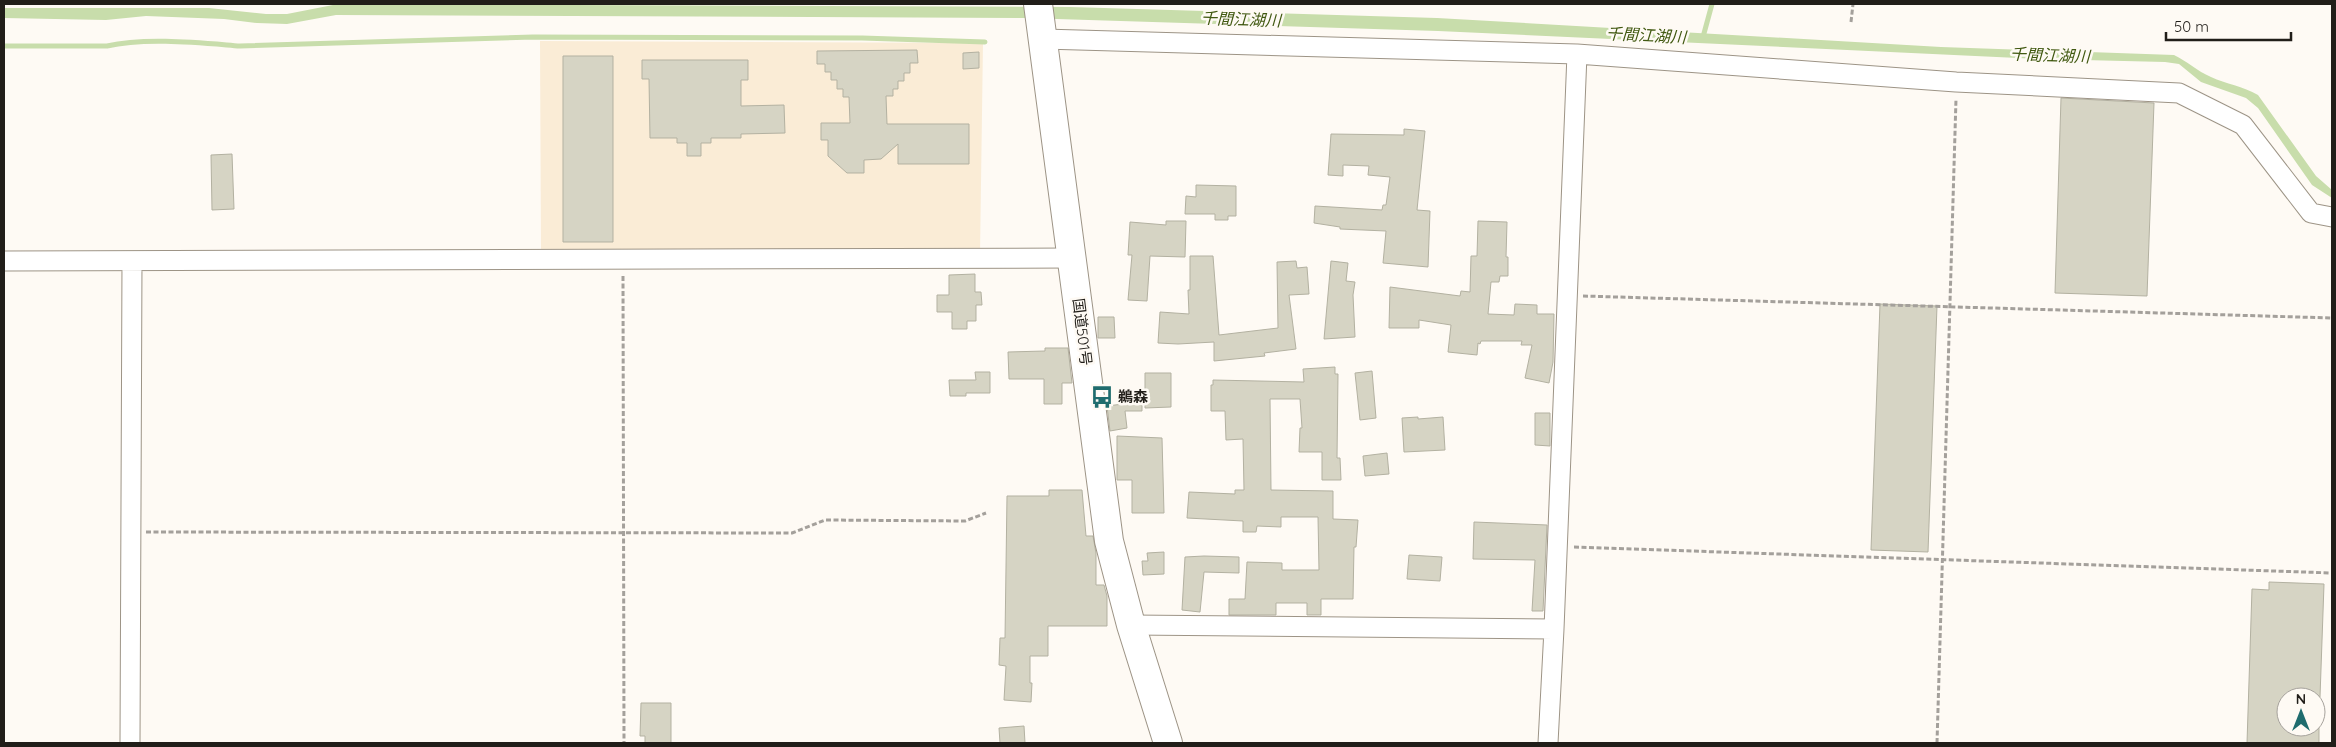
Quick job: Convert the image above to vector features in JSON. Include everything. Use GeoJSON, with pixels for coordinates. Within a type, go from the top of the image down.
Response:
{"type":"FeatureCollection","features":[{"type":"Feature","properties":{"kind":"highway","name":"国道501号"},"geometry":{"type":"LineString","coordinates":[[1041,23],[1109,541],[1131,626],[1168,743]]}},
{"type":"Feature","properties":{"kind":"street"},"geometry":{"type":"LineString","coordinates":[[1041,23],[1576,54],[1956,82],[2179,93],[2243,125],[2311,213],[2332,217]]}},
{"type":"Feature","properties":{"kind":"street"},"geometry":{"type":"LineString","coordinates":[[1548,743],[1559,546],[1576,54]]}},
{"type":"Feature","properties":{"kind":"street"},"geometry":{"type":"LineString","coordinates":[[4,261],[1073,258]]}},
{"type":"Feature","properties":{"kind":"street"},"geometry":{"type":"LineString","coordinates":[[130,743],[132,260]]}},
{"type":"Feature","properties":{"kind":"street"},"geometry":{"type":"LineString","coordinates":[[1131,626],[1554,629]]}},
{"type":"Feature","properties":{"kind":"path"},"geometry":{"type":"LineString","coordinates":[[1851,22],[1853,4]]}},
{"type":"Feature","properties":{"kind":"path"},"geometry":{"type":"LineString","coordinates":[[1937,743],[1956,82]]}},
{"type":"Feature","properties":{"kind":"path"},"geometry":{"type":"LineString","coordinates":[[623,258],[624,743]]}},
{"type":"Feature","properties":{"kind":"path"},"geometry":{"type":"LineString","coordinates":[[1568,296],[2332,318]]}},
{"type":"Feature","properties":{"kind":"path"},"geometry":{"type":"LineString","coordinates":[[131,532],[792,533],[825,520],[965,521],[986,513]]}},
{"type":"Feature","properties":{"kind":"path"},"geometry":{"type":"LineString","coordinates":[[1559,546],[1942,561],[2332,573]]}},
{"type":"Feature","properties":{"kind":"shaded area"},"geometry":{"type":"Polygon","coordinates":[[[540,41],[983,43],[980,254],[541,250],[540,41]]]}},
{"type":"Feature","properties":{"kind":"water","name":"千間江湖川"},"geometry":{"type":"Polygon","coordinates":[[[338,4],[1070,7],[1437,18],[1941,47],[2174,55],[2211,77],[2258,95],[2316,176],[2332,190],[2332,198],[2312,185],[2258,108],[2246,98],[2201,82],[2179,64],[2165,62],[2042,59],[1438,31],[1025,18],[336,15],[287,24],[146,16],[106,20],[4,18],[4,8],[209,8],[266,14],[287,14],[338,4]]]}},
{"type":"Feature","properties":{"kind":"building"},"geometry":{"type":"Polygon","coordinates":[[[917,50],[918,63],[910,63],[910,73],[904,73],[904,81],[898,81],[898,89],[893,89],[893,96],[886,96],[887,124],[969,124],[969,164],[898,164],[898,144],[881,159],[864,160],[864,173],[847,173],[828,156],[828,140],[821,140],[821,123],[850,123],[849,97],[843,97],[843,89],[837,89],[837,80],[831,80],[831,72],[825,72],[825,64],[817,64],[817,51],[917,50]]]}},
{"type":"Feature","properties":{"kind":"building"},"geometry":{"type":"Polygon","coordinates":[[[979,52],[979,68],[963,69],[963,53],[979,52]]]}},
{"type":"Feature","properties":{"kind":"building"},"geometry":{"type":"Polygon","coordinates":[[[563,56],[613,56],[613,242],[563,242],[563,56]]]}},
{"type":"Feature","properties":{"kind":"building"},"geometry":{"type":"Polygon","coordinates":[[[642,60],[748,60],[748,80],[741,80],[741,106],[784,105],[785,133],[741,134],[741,138],[711,138],[711,143],[701,143],[701,156],[687,156],[687,143],[677,143],[677,138],[650,138],[649,79],[642,79],[642,60]]]}},
{"type":"Feature","properties":{"kind":"building"},"geometry":{"type":"Polygon","coordinates":[[[2061,98],[2154,103],[2147,296],[2055,293],[2061,98]]]}},
{"type":"Feature","properties":{"kind":"building"},"geometry":{"type":"Polygon","coordinates":[[[1404,129],[1425,131],[1417,210],[1430,211],[1428,267],[1383,263],[1386,231],[1340,229],[1340,227],[1314,223],[1315,206],[1382,210],[1383,205],[1386,205],[1390,177],[1368,175],[1369,166],[1343,165],[1343,176],[1328,175],[1331,134],[1404,135],[1404,129]]]}},
{"type":"Feature","properties":{"kind":"building"},"geometry":{"type":"Polygon","coordinates":[[[232,154],[234,209],[212,210],[211,155],[232,154]]]}},
{"type":"Feature","properties":{"kind":"building"},"geometry":{"type":"Polygon","coordinates":[[[1196,185],[1236,186],[1236,216],[1228,216],[1228,220],[1215,220],[1215,214],[1185,214],[1186,196],[1196,197],[1196,185]]]}},
{"type":"Feature","properties":{"kind":"building"},"geometry":{"type":"Polygon","coordinates":[[[1166,221],[1186,221],[1185,257],[1150,256],[1147,301],[1128,300],[1132,255],[1128,255],[1130,222],[1166,225],[1166,221]]]}},
{"type":"Feature","properties":{"kind":"building"},"geometry":{"type":"Polygon","coordinates":[[[1478,221],[1507,222],[1506,257],[1508,257],[1508,276],[1500,276],[1499,282],[1491,282],[1488,314],[1514,315],[1515,304],[1537,305],[1537,314],[1554,314],[1553,362],[1549,383],[1525,378],[1532,345],[1521,345],[1522,341],[1481,341],[1480,344],[1478,343],[1477,355],[1448,352],[1451,325],[1419,320],[1419,328],[1389,328],[1390,287],[1460,296],[1461,291],[1470,292],[1471,256],[1477,256],[1478,221]]]}},
{"type":"Feature","properties":{"kind":"building"},"geometry":{"type":"Polygon","coordinates":[[[1190,256],[1213,256],[1219,335],[1278,328],[1277,262],[1296,261],[1297,268],[1307,267],[1309,294],[1289,295],[1296,349],[1264,353],[1265,356],[1214,361],[1214,342],[1158,343],[1160,312],[1189,314],[1190,256]]]}},
{"type":"Feature","properties":{"kind":"building"},"geometry":{"type":"Polygon","coordinates":[[[1331,261],[1348,263],[1346,281],[1355,282],[1353,295],[1355,337],[1324,339],[1331,261]]]}},
{"type":"Feature","properties":{"kind":"building"},"geometry":{"type":"Polygon","coordinates":[[[975,274],[975,292],[981,292],[982,305],[976,305],[976,321],[967,321],[967,329],[952,329],[952,312],[937,312],[937,295],[949,295],[949,275],[975,274]]]}},
{"type":"Feature","properties":{"kind":"building"},"geometry":{"type":"Polygon","coordinates":[[[1880,304],[1937,306],[1928,552],[1871,550],[1880,304]]]}},
{"type":"Feature","properties":{"kind":"building"},"geometry":{"type":"Polygon","coordinates":[[[1098,317],[1114,317],[1115,338],[1098,338],[1098,317]]]}},
{"type":"Feature","properties":{"kind":"building"},"geometry":{"type":"Polygon","coordinates":[[[1045,348],[1068,348],[1072,383],[1062,383],[1062,404],[1044,404],[1044,379],[1009,379],[1008,352],[1045,351],[1045,348]]]}},
{"type":"Feature","properties":{"kind":"building"},"geometry":{"type":"Polygon","coordinates":[[[1335,367],[1335,374],[1338,374],[1337,458],[1340,458],[1341,480],[1322,480],[1322,452],[1299,452],[1300,428],[1302,428],[1300,399],[1270,399],[1271,490],[1333,491],[1333,519],[1358,520],[1356,547],[1354,547],[1353,599],[1321,599],[1321,615],[1307,615],[1307,603],[1276,603],[1276,615],[1229,615],[1229,599],[1245,599],[1247,562],[1282,563],[1282,570],[1319,570],[1318,517],[1281,517],[1281,527],[1257,526],[1256,532],[1243,532],[1243,521],[1187,518],[1189,492],[1235,494],[1235,490],[1244,490],[1243,439],[1226,440],[1225,411],[1211,411],[1211,385],[1213,385],[1213,380],[1304,382],[1303,369],[1335,367]]]}},
{"type":"Feature","properties":{"kind":"building"},"geometry":{"type":"Polygon","coordinates":[[[1372,371],[1376,418],[1360,420],[1355,373],[1372,371]]]}},
{"type":"Feature","properties":{"kind":"building"},"geometry":{"type":"Polygon","coordinates":[[[975,372],[990,372],[990,393],[966,393],[966,396],[950,396],[949,380],[976,380],[975,372]]]}},
{"type":"Feature","properties":{"kind":"building"},"geometry":{"type":"Polygon","coordinates":[[[1145,373],[1171,373],[1171,407],[1145,408],[1145,373]]]}},
{"type":"Feature","properties":{"kind":"building"},"geometry":{"type":"Polygon","coordinates":[[[1123,397],[1142,397],[1142,411],[1125,411],[1127,428],[1110,431],[1107,406],[1123,404],[1123,397]]]}},
{"type":"Feature","properties":{"kind":"building"},"geometry":{"type":"Polygon","coordinates":[[[1535,413],[1550,413],[1550,446],[1535,445],[1535,413]]]}},
{"type":"Feature","properties":{"kind":"building"},"geometry":{"type":"Polygon","coordinates":[[[1418,417],[1418,419],[1443,417],[1445,450],[1404,452],[1402,418],[1418,417]]]}},
{"type":"Feature","properties":{"kind":"building"},"geometry":{"type":"Polygon","coordinates":[[[1117,436],[1162,438],[1164,513],[1132,513],[1132,480],[1117,480],[1117,436]]]}},
{"type":"Feature","properties":{"kind":"building"},"geometry":{"type":"Polygon","coordinates":[[[1387,453],[1389,474],[1365,476],[1363,456],[1387,453]]]}},
{"type":"Feature","properties":{"kind":"building"},"geometry":{"type":"Polygon","coordinates":[[[1049,490],[1082,490],[1086,536],[1093,536],[1096,553],[1096,585],[1104,585],[1107,596],[1107,626],[1048,626],[1048,656],[1030,656],[1031,702],[1004,700],[1006,666],[999,665],[1000,638],[1005,638],[1007,496],[1049,496],[1049,490]]]}},
{"type":"Feature","properties":{"kind":"building"},"geometry":{"type":"Polygon","coordinates":[[[1474,522],[1547,525],[1543,611],[1532,611],[1535,560],[1473,559],[1474,522]]]}},
{"type":"Feature","properties":{"kind":"building"},"geometry":{"type":"Polygon","coordinates":[[[1164,552],[1164,574],[1143,575],[1142,561],[1148,561],[1147,553],[1164,552]]]}},
{"type":"Feature","properties":{"kind":"building"},"geometry":{"type":"Polygon","coordinates":[[[1409,555],[1442,557],[1440,581],[1407,579],[1409,555]]]}},
{"type":"Feature","properties":{"kind":"building"},"geometry":{"type":"Polygon","coordinates":[[[1185,557],[1239,557],[1239,573],[1204,572],[1200,612],[1182,610],[1185,557]]]}},
{"type":"Feature","properties":{"kind":"building"},"geometry":{"type":"Polygon","coordinates":[[[2269,582],[2324,584],[2320,687],[2276,687],[2276,737],[2319,737],[2319,743],[2247,743],[2252,589],[2269,590],[2269,582]]]}},
{"type":"Feature","properties":{"kind":"building"},"geometry":{"type":"Polygon","coordinates":[[[641,703],[671,703],[671,743],[645,743],[645,736],[640,736],[641,703]]]}},
{"type":"Feature","properties":{"kind":"building"},"geometry":{"type":"Polygon","coordinates":[[[1024,726],[1025,743],[1000,743],[999,728],[1024,726]]]}},
{"type":"Feature","properties":{"kind":"waterway"},"geometry":{"type":"LineString","coordinates":[[1703,37],[1712,4]]}},
{"type":"Feature","properties":{"kind":"waterway"},"geometry":{"type":"LineString","coordinates":[[4,46],[107,46],[156,41],[240,46],[533,37],[862,38],[985,42]]}},
{"type":"Feature","properties":{"kind":"place","name":"鵜森"},"geometry":{"type":"Point","coordinates":[1102,397]}}]}
